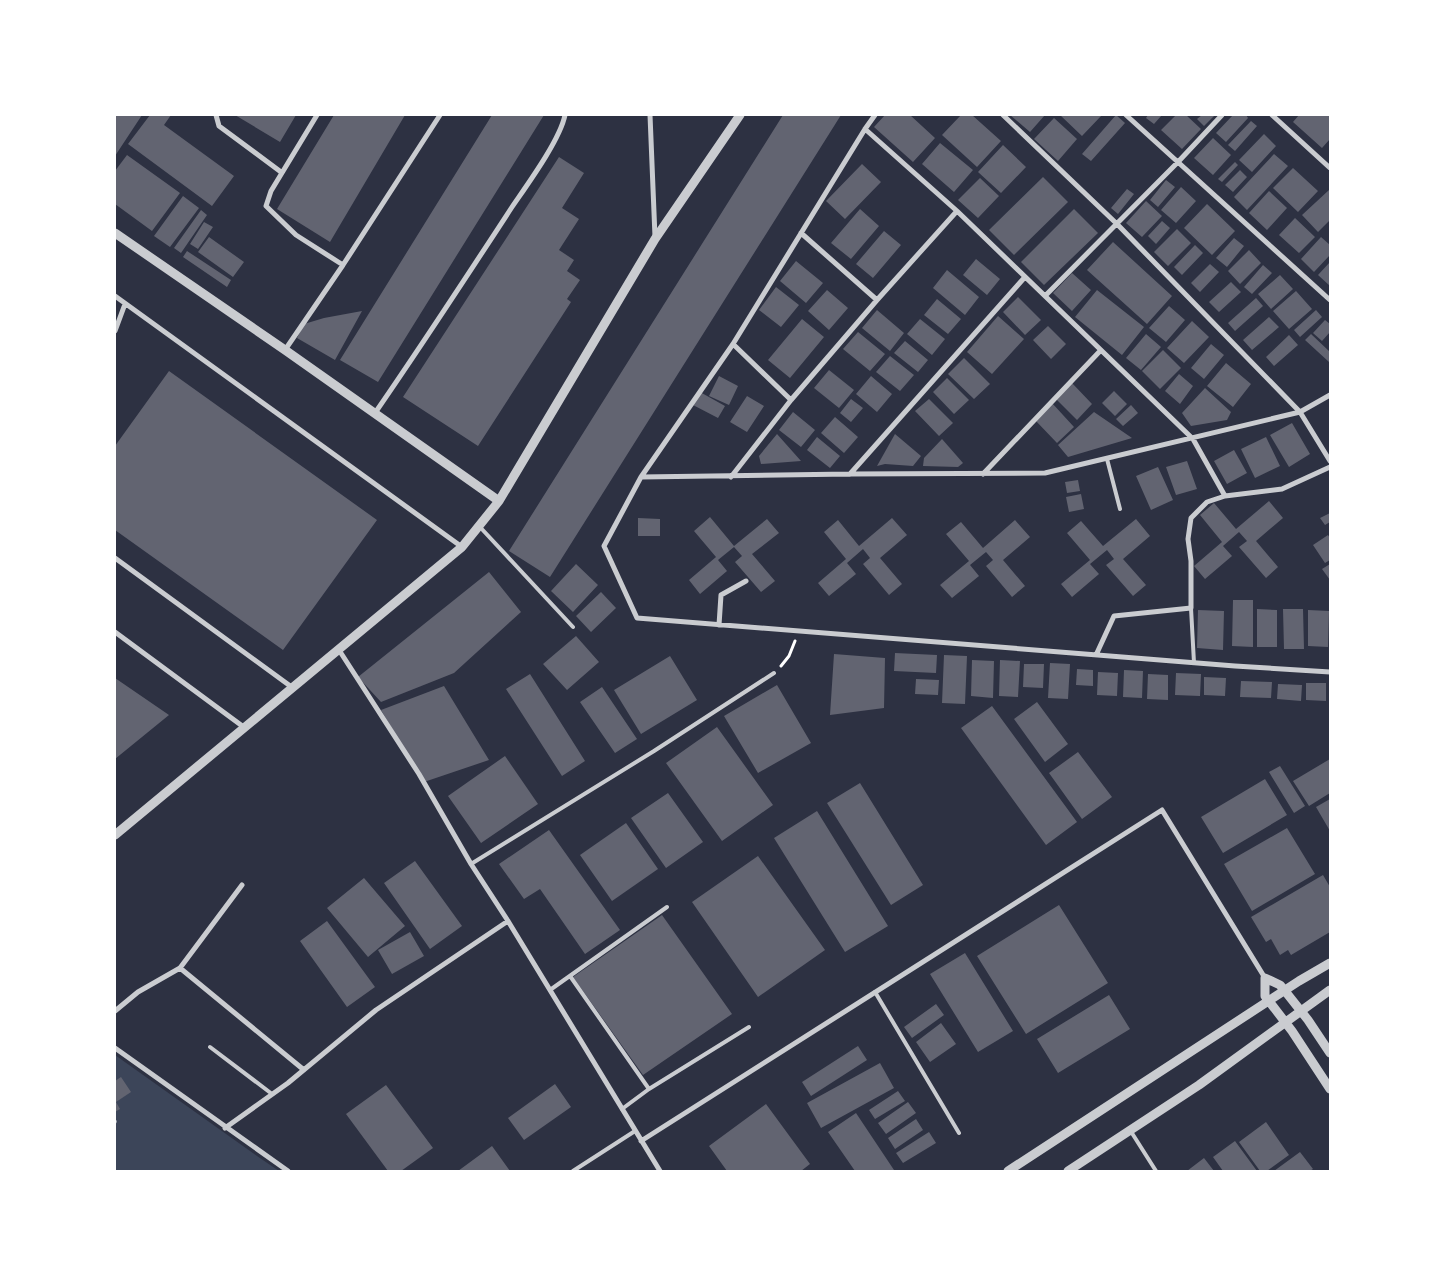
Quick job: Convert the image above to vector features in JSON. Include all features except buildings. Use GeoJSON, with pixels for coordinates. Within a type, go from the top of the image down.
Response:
{"type":"FeatureCollection","features":[{"type":"Feature","properties":{"kind":"street"},"geometry":{"type":"LineString","coordinates":[[216,115],[219,126],[281,172]]}},
{"type":"Feature","properties":{"kind":"street"},"geometry":{"type":"LineString","coordinates":[[317,115],[281,172],[266,206],[296,235],[343,265]]}},
{"type":"Feature","properties":{"kind":"street"},"geometry":{"type":"LineString","coordinates":[[285,350],[343,265],[440,115]]}},
{"type":"Feature","properties":{"kind":"street"},"geometry":{"type":"LineString","coordinates":[[375,413],[431,332],[535,173],[563,125],[564,115]]}},
{"type":"Feature","properties":{"kind":"street"},"geometry":{"type":"LineString","coordinates":[[650,115],[655,239]]}},
{"type":"Feature","properties":{"kind":"street"},"geometry":{"type":"LineString","coordinates":[[115,835],[462,547],[499,501],[655,239],[740,115]]}},
{"type":"Feature","properties":{"kind":"street"},"geometry":{"type":"LineString","coordinates":[[875,115],[733,344],[641,477],[604,546],[637,618],[1194,663],[1330,672]]}},
{"type":"Feature","properties":{"kind":"street"},"geometry":{"type":"LineString","coordinates":[[1003,115],[1117,224],[1300,412],[1330,461]]}},
{"type":"Feature","properties":{"kind":"street"},"geometry":{"type":"LineString","coordinates":[[1126,115],[1330,300]]}},
{"type":"Feature","properties":{"kind":"street"},"geometry":{"type":"LineString","coordinates":[[1045,296],[1222,115]]}},
{"type":"Feature","properties":{"kind":"street"},"geometry":{"type":"LineString","coordinates":[[1272,115],[1330,168]]}},
{"type":"Feature","properties":{"kind":"street"},"geometry":{"type":"LineString","coordinates":[[865,129],[957,211],[1193,439],[1225,496]]}},
{"type":"Feature","properties":{"kind":"street"},"geometry":{"type":"LineString","coordinates":[[731,477],[791,400],[957,211]]}},
{"type":"Feature","properties":{"kind":"street"},"geometry":{"type":"LineString","coordinates":[[115,233],[499,501]]}},
{"type":"Feature","properties":{"kind":"street"},"geometry":{"type":"LineString","coordinates":[[801,233],[877,300]]}},
{"type":"Feature","properties":{"kind":"street"},"geometry":{"type":"LineString","coordinates":[[850,474],[1025,277]]}},
{"type":"Feature","properties":{"kind":"street"},"geometry":{"type":"LineString","coordinates":[[115,296],[462,547]]}},
{"type":"Feature","properties":{"kind":"street"},"geometry":{"type":"LineString","coordinates":[[115,330],[125,304]]}},
{"type":"Feature","properties":{"kind":"street"},"geometry":{"type":"LineString","coordinates":[[733,344],[791,400]]}},
{"type":"Feature","properties":{"kind":"street"},"geometry":{"type":"LineString","coordinates":[[982,474],[1101,350]]}},
{"type":"Feature","properties":{"kind":"street"},"geometry":{"type":"LineString","coordinates":[[641,477],[1045,474],[1300,412],[1330,395]]}},
{"type":"Feature","properties":{"kind":"street"},"geometry":{"type":"LineString","coordinates":[[1096,655],[1114,616],[1191,608],[1191,560],[1188,539],[1191,518],[1207,502],[1225,496],[1282,489],[1330,467]]}},
{"type":"Feature","properties":{"kind":"street"},"geometry":{"type":"LineString","coordinates":[[115,558],[294,688]]}},
{"type":"Feature","properties":{"kind":"street"},"geometry":{"type":"LineString","coordinates":[[719,625],[721,595],[746,581]]}},
{"type":"Feature","properties":{"kind":"street"},"geometry":{"type":"LineString","coordinates":[[115,632],[245,728]]}},
{"type":"Feature","properties":{"kind":"street"},"geometry":{"type":"LineString","coordinates":[[339,650],[419,774],[471,864],[550,990],[657,1170]]}},
{"type":"Feature","properties":{"kind":"street"},"geometry":{"type":"LineString","coordinates":[[641,1141],[1162,810],[1265,978],[1266,996],[1269,1001],[1330,1089]]}},
{"type":"Feature","properties":{"kind":"street"},"geometry":{"type":"LineString","coordinates":[[115,1011],[138,992],[180,968],[242,885]]}},
{"type":"Feature","properties":{"kind":"street"},"geometry":{"type":"LineString","coordinates":[[225,1128],[304,1070],[376,1010],[508,921]]}},
{"type":"Feature","properties":{"kind":"street"},"geometry":{"type":"LineString","coordinates":[[1008,1171],[1285,990],[1330,963]]}},
{"type":"Feature","properties":{"kind":"street"},"geometry":{"type":"LineString","coordinates":[[180,968],[304,1070]]}},
{"type":"Feature","properties":{"kind":"street"},"geometry":{"type":"LineString","coordinates":[[1265,978],[1280,985],[1285,990],[1330,1053]]}},
{"type":"Feature","properties":{"kind":"street"},"geometry":{"type":"LineString","coordinates":[[1068,1171],[1199,1085],[1330,990]]}},
{"type":"Feature","properties":{"kind":"street"},"geometry":{"type":"LineString","coordinates":[[115,1048],[288,1171]]}},
{"type":"Feature","properties":{"kind":"lane"},"geometry":{"type":"LineString","coordinates":[[1107,459],[1120,509]]}},
{"type":"Feature","properties":{"kind":"lane"},"geometry":{"type":"LineString","coordinates":[[480,526],[572,627]]}},
{"type":"Feature","properties":{"kind":"lane"},"geometry":{"type":"LineString","coordinates":[[1191,608],[1194,663]]}},
{"type":"Feature","properties":{"kind":"lane"},"geometry":{"type":"LineString","coordinates":[[471,864],[654,751],[774,673]]}},
{"type":"Feature","properties":{"kind":"lane"},"geometry":{"type":"LineString","coordinates":[[550,990],[667,907]]}},
{"type":"Feature","properties":{"kind":"lane"},"geometry":{"type":"LineString","coordinates":[[570,976],[649,1089]]}},
{"type":"Feature","properties":{"kind":"lane"},"geometry":{"type":"LineString","coordinates":[[874,992],[959,1133]]}},
{"type":"Feature","properties":{"kind":"lane"},"geometry":{"type":"LineString","coordinates":[[622,1109],[649,1089],[749,1027]]}},
{"type":"Feature","properties":{"kind":"lane"},"geometry":{"type":"LineString","coordinates":[[210,1047],[272,1094]]}},
{"type":"Feature","properties":{"kind":"lane"},"geometry":{"type":"LineString","coordinates":[[1130,1130],[1156,1171]]}},
{"type":"Feature","properties":{"kind":"lane"},"geometry":{"type":"LineString","coordinates":[[573,1171],[635,1131]]}},
{"type":"Feature","properties":{"kind":"path"},"geometry":{"type":"LineString","coordinates":[[774,673],[785,663],[789,656],[795,644],[796,631]]}},
{"type":"Feature","properties":{"kind":"shaded area"},"geometry":{"type":"Polygon","coordinates":[[[115,1055],[257,1156],[279,1171],[115,1171],[115,1055]]]}}]}
